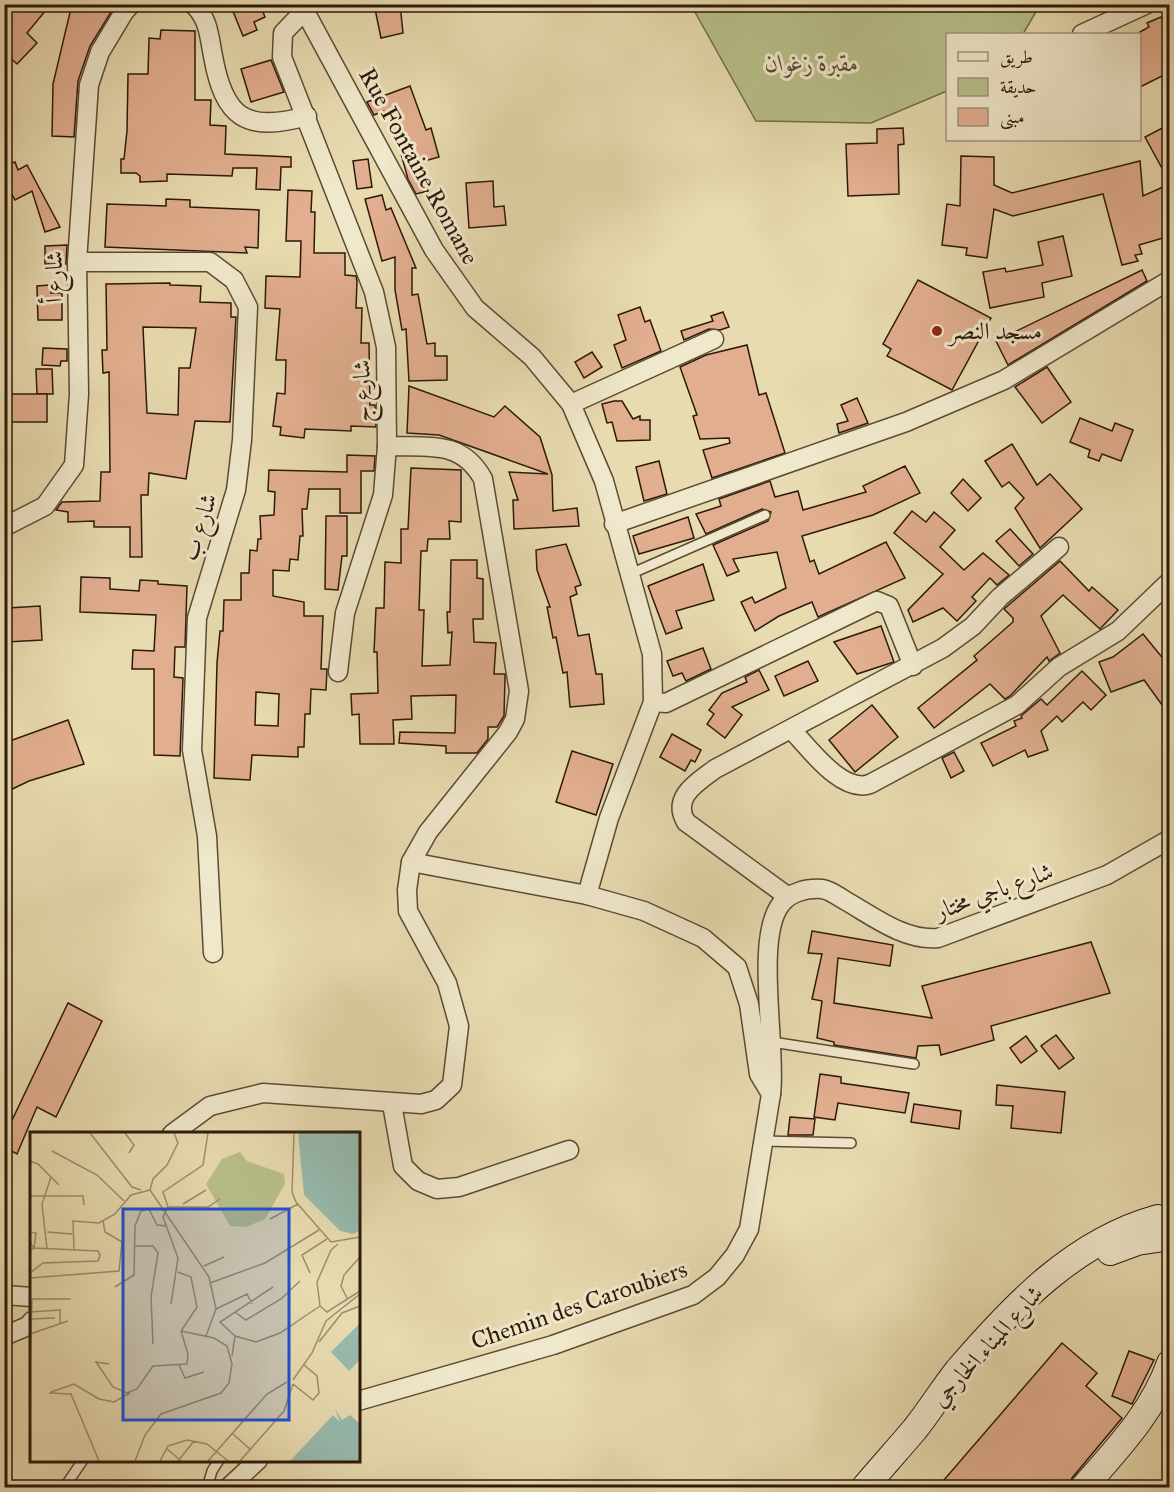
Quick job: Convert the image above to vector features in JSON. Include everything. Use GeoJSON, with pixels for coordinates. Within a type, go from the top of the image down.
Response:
{"type":"FeatureCollection","features":[{"type":"Feature","properties":{"kind":"street","name":"شارع أ"},"geometry":{"type":"LineString","coordinates":[[4,527],[45,506],[74,465],[79,394],[77,262],[89,85],[100,52],[131,4]]}},
{"type":"Feature","properties":{"kind":"street"},"geometry":{"type":"LineString","coordinates":[[193,4],[206,20],[215,70],[231,106],[239,114],[259,123],[282,123],[307,116]]}},
{"type":"Feature","properties":{"kind":"street"},"geometry":{"type":"LineString","coordinates":[[1084,33],[1148,4]]}},
{"type":"Feature","properties":{"kind":"street","name":"شارع ج"},"geometry":{"type":"LineString","coordinates":[[306,7],[287,26],[280,49],[374,292],[386,346],[387,446],[383,495],[345,613],[338,672]]}},
{"type":"Feature","properties":{"kind":"street","name":"Rue Fontaine Romane"},"geometry":{"type":"LineString","coordinates":[[306,7],[434,250],[475,308],[532,357],[571,404],[603,481],[651,654],[653,702],[609,818],[587,894]]}},
{"type":"Feature","properties":{"kind":"street","name":"شارع ب"},"geometry":{"type":"LineString","coordinates":[[77,262],[210,262],[234,280],[248,307],[242,440],[236,490],[197,618],[192,750],[207,836],[213,953]]}},
{"type":"Feature","properties":{"kind":"street"},"geometry":{"type":"LineString","coordinates":[[614,524],[906,422],[1004,380],[1170,280]]}},
{"type":"Feature","properties":{"kind":"street"},"geometry":{"type":"LineString","coordinates":[[571,404],[714,339]]}},
{"type":"Feature","properties":{"kind":"street"},"geometry":{"type":"LineString","coordinates":[[175,1132],[210,1106],[263,1094],[392,1104],[429,1103],[443,1096],[455,1078],[459,1026],[447,983],[408,911],[407,890],[411,862],[428,832],[508,732],[515,719],[519,691],[486,493],[477,468],[456,450],[387,446]]}},
{"type":"Feature","properties":{"kind":"street"},"geometry":{"type":"LineString","coordinates":[[771,1094],[774,1070],[769,933],[777,909],[787,896],[686,822],[681,806],[688,790],[715,769],[913,666],[973,626],[1000,597],[1059,547]]}},
{"type":"Feature","properties":{"kind":"street"},"geometry":{"type":"LineString","coordinates":[[791,729],[842,781],[859,787],[870,784],[1017,705],[1059,667],[1118,631],[1170,581]]}},
{"type":"Feature","properties":{"kind":"street"},"geometry":{"type":"LineString","coordinates":[[653,702],[666,703],[877,601],[889,606],[913,666]]}},
{"type":"Feature","properties":{"kind":"street","name":"شارع باجي مختار"},"geometry":{"type":"LineString","coordinates":[[787,896],[805,890],[824,889],[906,934],[927,939],[938,938],[1107,875],[1170,839]]}},
{"type":"Feature","properties":{"kind":"street"},"geometry":{"type":"LineString","coordinates":[[411,862],[587,894],[644,911],[703,938],[737,968],[749,1004],[759,1074],[771,1094]]}},
{"type":"Feature","properties":{"kind":"street","name":"Chemin des Caroubiers"},"geometry":{"type":"LineString","coordinates":[[360,1400],[553,1345],[693,1295],[723,1270],[735,1255],[749,1229],[771,1094]]}},
{"type":"Feature","properties":{"kind":"street"},"geometry":{"type":"LineString","coordinates":[[392,1104],[403,1166],[418,1181],[438,1189],[459,1187],[569,1150]]}},
{"type":"Feature","properties":{"kind":"street","name":"شارع الميناء الخارجي"},"geometry":{"type":"LineString","coordinates":[[864,1488],[915,1429],[957,1372],[1041,1283],[1108,1237],[1129,1226],[1165,1225]]}},
{"type":"Feature","properties":{"kind":"street"},"geometry":{"type":"LineString","coordinates":[[4,1295],[30,1297]]}},
{"type":"Feature","properties":{"kind":"street"},"geometry":{"type":"LineString","coordinates":[[4,1336],[30,1324]]}},
{"type":"Feature","properties":{"kind":"street"},"geometry":{"type":"LineString","coordinates":[[1083,1488],[1136,1427],[1170,1363]]}},
{"type":"Feature","properties":{"kind":"street"},"geometry":{"type":"LineString","coordinates":[[228,1488],[257,1462]]}},
{"type":"Feature","properties":{"kind":"lane"},"geometry":{"type":"LineString","coordinates":[[628,576],[765,515]]}},
{"type":"Feature","properties":{"kind":"lane"},"geometry":{"type":"LineString","coordinates":[[772,1042],[914,1065]]}},
{"type":"Feature","properties":{"kind":"lane"},"geometry":{"type":"LineString","coordinates":[[763,1141],[851,1143]]}},
{"type":"Feature","properties":{"kind":"lane"},"geometry":{"type":"LineString","coordinates":[[64,1488],[82,1462]]}},
{"type":"Feature","properties":{"kind":"lane"},"geometry":{"type":"LineString","coordinates":[[207,1488],[212,1471],[218,1462]]}},
{"type":"Feature","properties":{"kind":"green space","name":"مقبرة زغوان"},"geometry":{"type":"Polygon","coordinates":[[[691,5],[1040,5],[1024,33],[946,33],[946,91],[871,123],[756,121],[691,5]]]}},
{"type":"Feature","properties":{"kind":"building"},"geometry":{"type":"Polygon","coordinates":[[[4,4],[51,4],[27,33],[37,43],[17,64],[4,52],[4,4]]]}},
{"type":"Feature","properties":{"kind":"building"},"geometry":{"type":"Polygon","coordinates":[[[72,4],[116,4],[90,46],[78,81],[74,137],[52,136],[53,84],[72,4]]]}},
{"type":"Feature","properties":{"kind":"building"},"geometry":{"type":"Polygon","coordinates":[[[230,4],[260,4],[265,17],[254,22],[257,30],[243,36],[230,4]]]}},
{"type":"Feature","properties":{"kind":"building"},"geometry":{"type":"Polygon","coordinates":[[[374,4],[400,4],[403,33],[381,38],[374,4]]]}},
{"type":"Feature","properties":{"kind":"building"},"geometry":{"type":"Polygon","coordinates":[[[1161,17],[1170,35],[1170,51],[1164,53],[1170,64],[1170,72],[1141,86],[1140,32],[1149,27],[1147,23],[1161,17]]]}},
{"type":"Feature","properties":{"kind":"building"},"geometry":{"type":"Polygon","coordinates":[[[161,30],[195,31],[195,100],[211,100],[210,125],[226,126],[225,154],[291,157],[291,167],[281,167],[280,190],[256,189],[257,168],[233,168],[232,176],[167,174],[167,181],[140,182],[140,176],[136,173],[121,173],[121,159],[124,159],[127,131],[128,74],[148,74],[149,38],[160,39],[161,30]]]}},
{"type":"Feature","properties":{"kind":"building"},"geometry":{"type":"Polygon","coordinates":[[[271,60],[284,92],[251,102],[241,69],[271,60]]]}},
{"type":"Feature","properties":{"kind":"building"},"geometry":{"type":"Polygon","coordinates":[[[410,86],[426,130],[431,128],[439,157],[421,162],[428,191],[416,194],[408,179],[395,132],[393,133],[384,111],[374,115],[367,102],[410,86]]]}},
{"type":"Feature","properties":{"kind":"building"},"geometry":{"type":"Polygon","coordinates":[[[1170,124],[1170,183],[1145,137],[1170,124]]]}},
{"type":"Feature","properties":{"kind":"building"},"geometry":{"type":"Polygon","coordinates":[[[903,128],[904,144],[898,145],[899,194],[848,196],[846,144],[877,143],[877,129],[903,128]]]}},
{"type":"Feature","properties":{"kind":"building"},"geometry":{"type":"Polygon","coordinates":[[[961,156],[994,157],[994,185],[1012,193],[1140,161],[1143,196],[1170,184],[1170,236],[1139,245],[1142,254],[1135,255],[1138,261],[1122,265],[1103,194],[1013,216],[994,209],[987,258],[966,255],[967,248],[942,245],[947,204],[960,206],[961,156]]]}},
{"type":"Feature","properties":{"kind":"building"},"geometry":{"type":"Polygon","coordinates":[[[368,159],[372,187],[357,189],[353,161],[368,159]]]}},
{"type":"Feature","properties":{"kind":"building"},"geometry":{"type":"Polygon","coordinates":[[[15,162],[18,170],[27,165],[60,227],[45,232],[32,191],[15,200],[4,180],[4,166],[15,162]]]}},
{"type":"Feature","properties":{"kind":"building"},"geometry":{"type":"Polygon","coordinates":[[[493,181],[494,207],[504,206],[506,225],[469,228],[466,183],[493,181]]]}},
{"type":"Feature","properties":{"kind":"building"},"geometry":{"type":"Polygon","coordinates":[[[288,190],[312,191],[311,212],[315,212],[314,253],[345,253],[345,275],[356,276],[356,308],[362,308],[361,343],[369,343],[370,405],[375,405],[376,427],[351,426],[351,431],[305,429],[304,438],[280,435],[281,427],[273,426],[277,393],[285,394],[286,360],[276,360],[280,309],[265,308],[266,276],[300,277],[301,241],[286,241],[288,190]]]}},
{"type":"Feature","properties":{"kind":"building"},"geometry":{"type":"Polygon","coordinates":[[[382,195],[386,210],[391,208],[416,268],[412,268],[412,295],[418,294],[427,344],[435,343],[435,356],[447,356],[447,380],[409,381],[406,329],[402,330],[395,290],[395,257],[382,261],[365,199],[382,195]]]}},
{"type":"Feature","properties":{"kind":"building"},"geometry":{"type":"Polygon","coordinates":[[[166,199],[190,200],[190,207],[259,210],[258,248],[245,247],[247,253],[105,247],[107,204],[166,206],[166,199]]]}},
{"type":"Feature","properties":{"kind":"building"},"geometry":{"type":"Polygon","coordinates":[[[1063,236],[1072,276],[1042,283],[1044,297],[990,308],[983,272],[1005,268],[1006,272],[1043,265],[1038,242],[1063,236]]]}},
{"type":"Feature","properties":{"kind":"building"},"geometry":{"type":"Polygon","coordinates":[[[67,245],[66,264],[45,264],[45,246],[67,245]]]}},
{"type":"Feature","properties":{"kind":"building"},"geometry":{"type":"Polygon","coordinates":[[[1142,270],[1147,281],[1008,365],[996,341],[1142,270]]]}},
{"type":"Feature","properties":{"kind":"building","name":"مسجد النصر"},"geometry":{"type":"Polygon","coordinates":[[[918,280],[991,318],[952,390],[887,356],[891,349],[883,344],[918,280]]]}},
{"type":"Feature","properties":{"kind":"building"},"geometry":{"type":"Polygon","coordinates":[[[170,283],[170,285],[201,286],[200,302],[231,303],[231,317],[236,317],[230,422],[195,421],[186,479],[149,473],[148,495],[141,495],[142,557],[130,557],[130,527],[94,527],[94,521],[68,522],[68,512],[56,510],[62,502],[100,501],[101,472],[110,472],[109,372],[103,373],[102,350],[107,350],[106,284],[170,283]],[[143,327],[147,413],[178,415],[179,368],[190,368],[196,328],[143,327]]]}},
{"type":"Feature","properties":{"kind":"building"},"geometry":{"type":"Polygon","coordinates":[[[50,285],[51,293],[62,293],[62,320],[38,320],[37,286],[50,285]]]}},
{"type":"Feature","properties":{"kind":"building"},"geometry":{"type":"Polygon","coordinates":[[[640,307],[645,322],[650,320],[661,351],[622,368],[614,345],[626,340],[618,315],[640,307]]]}},
{"type":"Feature","properties":{"kind":"building"},"geometry":{"type":"Polygon","coordinates":[[[723,312],[729,327],[720,330],[709,329],[684,340],[681,331],[713,321],[711,316],[723,312]]]}},
{"type":"Feature","properties":{"kind":"building"},"geometry":{"type":"Polygon","coordinates":[[[747,345],[759,395],[766,393],[785,453],[712,478],[703,450],[730,443],[729,438],[700,439],[693,416],[697,415],[680,367],[706,355],[747,345]]]}},
{"type":"Feature","properties":{"kind":"building"},"geometry":{"type":"Polygon","coordinates":[[[43,348],[67,349],[67,361],[61,361],[60,366],[42,365],[43,348]]]}},
{"type":"Feature","properties":{"kind":"building"},"geometry":{"type":"Polygon","coordinates":[[[592,352],[602,367],[584,378],[575,362],[592,352]]]}},
{"type":"Feature","properties":{"kind":"building"},"geometry":{"type":"Polygon","coordinates":[[[1047,367],[1071,402],[1042,423],[1015,387],[1047,367]]]}},
{"type":"Feature","properties":{"kind":"building"},"geometry":{"type":"Polygon","coordinates":[[[36,369],[52,369],[53,394],[37,394],[36,369]]]}},
{"type":"Feature","properties":{"kind":"building"},"geometry":{"type":"Polygon","coordinates":[[[409,386],[494,417],[505,406],[540,437],[552,475],[553,511],[577,508],[579,526],[514,529],[513,500],[518,500],[509,472],[548,474],[439,435],[407,433],[409,386]]]}},
{"type":"Feature","properties":{"kind":"building"},"geometry":{"type":"Polygon","coordinates":[[[4,394],[47,394],[47,422],[4,422],[4,394]]]}},
{"type":"Feature","properties":{"kind":"building"},"geometry":{"type":"Polygon","coordinates":[[[857,398],[868,423],[839,433],[837,424],[848,421],[841,405],[857,398]]]}},
{"type":"Feature","properties":{"kind":"building"},"geometry":{"type":"Polygon","coordinates":[[[622,401],[633,419],[640,416],[640,420],[650,420],[650,440],[617,441],[612,422],[607,423],[602,404],[622,401]]]}},
{"type":"Feature","properties":{"kind":"building"},"geometry":{"type":"Polygon","coordinates":[[[1080,418],[1112,431],[1115,423],[1133,430],[1121,461],[1102,454],[1099,461],[1088,457],[1090,450],[1070,442],[1080,418]]]}},
{"type":"Feature","properties":{"kind":"building"},"geometry":{"type":"Polygon","coordinates":[[[1012,444],[1037,485],[1050,474],[1082,509],[1040,548],[1015,508],[1024,498],[1009,482],[1002,487],[985,461],[1012,444]]]}},
{"type":"Feature","properties":{"kind":"building"},"geometry":{"type":"Polygon","coordinates":[[[347,455],[375,456],[374,471],[361,471],[361,513],[340,513],[340,489],[309,489],[307,509],[302,509],[303,536],[300,536],[298,560],[290,559],[289,571],[273,570],[273,596],[304,602],[304,616],[323,616],[321,669],[327,669],[326,690],[311,689],[310,714],[305,714],[304,747],[298,747],[298,757],[252,755],[250,780],[214,778],[217,663],[220,631],[223,631],[224,600],[241,600],[241,573],[249,573],[250,550],[257,551],[258,539],[261,539],[260,516],[274,515],[275,492],[268,491],[269,470],[347,472],[347,455]],[[256,692],[255,725],[278,726],[279,694],[256,692]]]}},
{"type":"Feature","properties":{"kind":"building"},"geometry":{"type":"Polygon","coordinates":[[[659,461],[667,494],[644,501],[636,467],[659,461]]]}},
{"type":"Feature","properties":{"kind":"building"},"geometry":{"type":"Polygon","coordinates":[[[905,466],[920,493],[873,515],[802,536],[810,562],[814,560],[819,574],[886,542],[905,578],[818,617],[812,602],[779,616],[755,631],[741,602],[752,597],[755,603],[786,588],[777,552],[733,559],[739,571],[727,576],[713,545],[768,521],[771,512],[762,509],[706,534],[696,514],[721,506],[719,499],[770,481],[775,497],[798,491],[803,510],[866,492],[863,486],[905,466]]]}},
{"type":"Feature","properties":{"kind":"building"},"geometry":{"type":"Polygon","coordinates":[[[411,468],[461,470],[461,522],[449,521],[450,539],[428,539],[427,551],[421,551],[419,610],[424,610],[422,666],[450,665],[452,632],[448,633],[447,612],[450,612],[451,560],[477,560],[477,578],[483,579],[483,619],[473,619],[474,642],[496,643],[494,674],[505,674],[505,677],[504,716],[497,727],[488,727],[488,739],[477,753],[446,753],[446,746],[399,743],[400,732],[455,733],[456,695],[411,696],[412,719],[393,720],[394,744],[360,744],[359,714],[352,715],[351,694],[378,693],[377,652],[374,652],[376,608],[384,608],[385,562],[401,563],[401,529],[408,529],[411,468]]]}},
{"type":"Feature","properties":{"kind":"building"},"geometry":{"type":"Polygon","coordinates":[[[963,479],[981,498],[968,511],[951,493],[963,479]]]}},
{"type":"Feature","properties":{"kind":"building"},"geometry":{"type":"Polygon","coordinates":[[[912,511],[926,522],[934,512],[955,530],[940,547],[964,570],[983,553],[1009,575],[997,585],[990,578],[972,597],[976,601],[957,621],[943,608],[913,622],[908,610],[943,574],[894,533],[912,511]]]}},
{"type":"Feature","properties":{"kind":"building"},"geometry":{"type":"Polygon","coordinates":[[[326,516],[347,516],[347,556],[342,556],[338,590],[325,589],[326,516]]]}},
{"type":"Feature","properties":{"kind":"building"},"geometry":{"type":"Polygon","coordinates":[[[688,517],[694,538],[639,554],[633,536],[688,517]]]}},
{"type":"Feature","properties":{"kind":"building"},"geometry":{"type":"Polygon","coordinates":[[[1010,529],[1033,554],[1019,566],[996,541],[1010,529]]]}},
{"type":"Feature","properties":{"kind":"building"},"geometry":{"type":"Polygon","coordinates":[[[566,544],[581,585],[575,587],[577,594],[570,597],[578,636],[589,634],[596,674],[602,674],[604,704],[570,707],[567,672],[563,673],[556,637],[553,638],[547,607],[550,607],[537,570],[536,550],[566,544]]]}},
{"type":"Feature","properties":{"kind":"building"},"geometry":{"type":"Polygon","coordinates":[[[1060,561],[1089,591],[1092,587],[1118,610],[1100,629],[1063,595],[1041,616],[1060,653],[1049,661],[1047,657],[1005,699],[990,684],[934,728],[918,708],[977,660],[974,656],[1013,622],[1013,618],[1004,609],[1060,561]]]}},
{"type":"Feature","properties":{"kind":"building"},"geometry":{"type":"Polygon","coordinates":[[[703,564],[714,600],[676,611],[682,628],[666,634],[648,586],[703,564]]]}},
{"type":"Feature","properties":{"kind":"building"},"geometry":{"type":"Polygon","coordinates":[[[81,577],[110,578],[110,589],[139,591],[140,580],[187,586],[185,647],[175,647],[174,677],[183,678],[180,756],[154,755],[154,669],[132,669],[133,650],[154,651],[156,615],[80,612],[81,577]]]}},
{"type":"Feature","properties":{"kind":"building"},"geometry":{"type":"Polygon","coordinates":[[[40,606],[42,640],[7,642],[4,617],[8,617],[8,608],[40,606]]]}},
{"type":"Feature","properties":{"kind":"building"},"geometry":{"type":"Polygon","coordinates":[[[881,626],[894,662],[857,674],[834,642],[881,626]]]}},
{"type":"Feature","properties":{"kind":"building"},"geometry":{"type":"Polygon","coordinates":[[[1143,634],[1170,667],[1170,716],[1144,680],[1111,692],[1099,662],[1113,657],[1143,634]]]}},
{"type":"Feature","properties":{"kind":"building"},"geometry":{"type":"Polygon","coordinates":[[[703,648],[711,669],[686,681],[682,673],[673,676],[667,661],[703,648]]]}},
{"type":"Feature","properties":{"kind":"building"},"geometry":{"type":"Polygon","coordinates":[[[808,661],[818,681],[784,696],[775,676],[808,661]]]}},
{"type":"Feature","properties":{"kind":"building"},"geometry":{"type":"Polygon","coordinates":[[[759,670],[769,690],[732,707],[742,715],[725,738],[707,724],[714,714],[709,710],[722,693],[747,682],[745,677],[759,670]]]}},
{"type":"Feature","properties":{"kind":"building"},"geometry":{"type":"Polygon","coordinates":[[[1082,671],[1106,695],[1091,710],[1083,702],[1062,722],[1057,716],[1041,731],[1048,750],[1028,757],[1025,750],[993,766],[981,743],[1016,726],[1014,721],[1022,718],[1021,716],[1041,699],[1047,705],[1082,671]]]}},
{"type":"Feature","properties":{"kind":"building"},"geometry":{"type":"Polygon","coordinates":[[[872,705],[898,737],[855,772],[829,740],[872,705]]]}},
{"type":"Feature","properties":{"kind":"building"},"geometry":{"type":"Polygon","coordinates":[[[68,720],[84,764],[29,781],[4,793],[4,743],[68,720]]]}},
{"type":"Feature","properties":{"kind":"building"},"geometry":{"type":"Polygon","coordinates":[[[672,734],[701,750],[695,762],[691,760],[685,771],[660,757],[672,734]]]}},
{"type":"Feature","properties":{"kind":"building"},"geometry":{"type":"Polygon","coordinates":[[[572,751],[613,764],[596,815],[556,802],[572,751]]]}},
{"type":"Feature","properties":{"kind":"building"},"geometry":{"type":"Polygon","coordinates":[[[954,752],[964,771],[951,778],[942,758],[954,752]]]}},
{"type":"Feature","properties":{"kind":"building"},"geometry":{"type":"Polygon","coordinates":[[[812,931],[893,945],[890,966],[838,958],[834,1003],[932,1018],[922,986],[1091,942],[1110,993],[991,1026],[994,1040],[941,1055],[939,1045],[918,1046],[916,1058],[834,1045],[834,1042],[817,1038],[822,1001],[812,999],[822,954],[808,953],[812,931]]]}},
{"type":"Feature","properties":{"kind":"building"},"geometry":{"type":"Polygon","coordinates":[[[68,1003],[102,1021],[56,1117],[37,1107],[17,1154],[4,1147],[4,1137],[68,1003]]]}},
{"type":"Feature","properties":{"kind":"building"},"geometry":{"type":"Polygon","coordinates":[[[1056,1035],[1074,1058],[1059,1069],[1041,1046],[1056,1035]]]}},
{"type":"Feature","properties":{"kind":"building"},"geometry":{"type":"Polygon","coordinates":[[[1026,1036],[1037,1051],[1021,1063],[1010,1048],[1026,1036]]]}},
{"type":"Feature","properties":{"kind":"building"},"geometry":{"type":"Polygon","coordinates":[[[820,1074],[841,1077],[841,1083],[909,1093],[905,1113],[838,1103],[835,1120],[814,1117],[820,1074]]]}},
{"type":"Feature","properties":{"kind":"building"},"geometry":{"type":"Polygon","coordinates":[[[997,1085],[1065,1092],[1061,1133],[1011,1128],[1013,1106],[996,1105],[997,1085]]]}},
{"type":"Feature","properties":{"kind":"building"},"geometry":{"type":"Polygon","coordinates":[[[914,1104],[961,1111],[959,1129],[911,1122],[914,1104]]]}},
{"type":"Feature","properties":{"kind":"building"},"geometry":{"type":"Polygon","coordinates":[[[790,1117],[815,1119],[813,1135],[788,1135],[790,1117]]]}},
{"type":"Feature","properties":{"kind":"building"},"geometry":{"type":"Polygon","coordinates":[[[1062,1343],[1097,1373],[1086,1386],[1122,1418],[1072,1478],[1068,1488],[937,1488],[1062,1343]]]}},
{"type":"Feature","properties":{"kind":"building"},"geometry":{"type":"Polygon","coordinates":[[[1129,1351],[1154,1360],[1132,1404],[1112,1396],[1129,1351]]]}},
{"type":"Feature","properties":{"kind":"place","name":"مسجد النصر"},"geometry":{"type":"Point","coordinates":[937,331]}}]}
